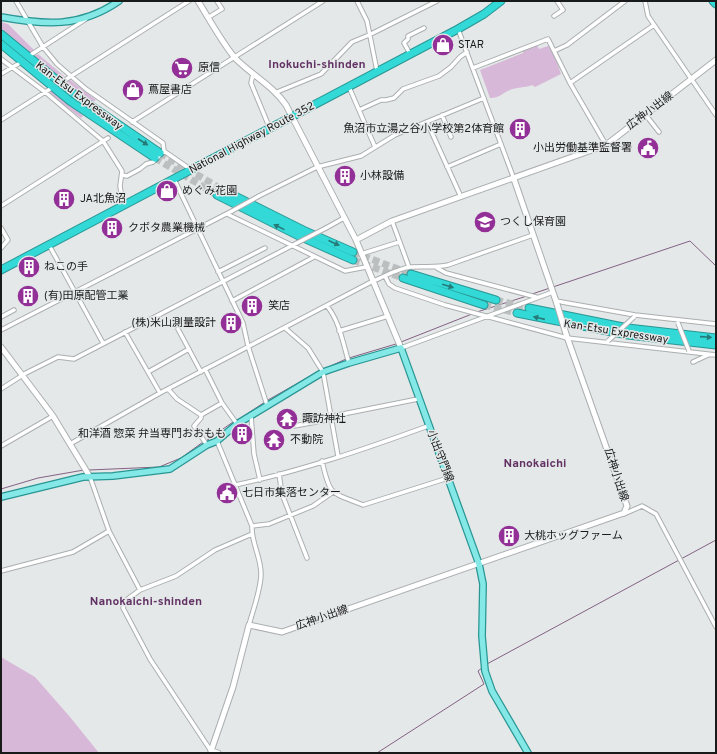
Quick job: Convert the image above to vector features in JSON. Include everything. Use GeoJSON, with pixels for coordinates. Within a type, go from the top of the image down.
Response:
{"type":"FeatureCollection","features":[{"type":"Feature","properties":{"kind":"highway","name":"National Highway Route 352"},"geometry":{"type":"LineString","coordinates":[[1,270],[458,29],[484,14],[501,1]]}},
{"type":"Feature","properties":{"kind":"highway"},"geometry":{"type":"LineString","coordinates":[[713,1],[716,4]]}},
{"type":"Feature","properties":{"kind":"highway","name":"Kan-Etsu Expressway"},"geometry":{"type":"LineString","coordinates":[[1,34],[74,94],[160,154]]}},
{"type":"Feature","properties":{"kind":"highway","name":"Kan-Etsu Expressway"},"geometry":{"type":"LineString","coordinates":[[1,44],[70,101],[160,154]]}},
{"type":"Feature","properties":{"kind":"highway"},"geometry":{"type":"LineString","coordinates":[[220,192],[299,236],[353,256]]}},
{"type":"Feature","properties":{"kind":"highway"},"geometry":{"type":"LineString","coordinates":[[410,270],[496,300]]}},
{"type":"Feature","properties":{"kind":"highway"},"geometry":{"type":"LineString","coordinates":[[403,278],[484,305]]}},
{"type":"Feature","properties":{"kind":"highway","name":"Kan-Etsu Expressway"},"geometry":{"type":"LineString","coordinates":[[529,308],[628,328],[716,338]]}},
{"type":"Feature","properties":{"kind":"highway","name":"Kan-Etsu Expressway"},"geometry":{"type":"LineString","coordinates":[[517,313],[628,335],[716,345]]}},
{"type":"Feature","properties":{"kind":"main road"},"geometry":{"type":"LineString","coordinates":[[1,17],[47,24],[62,22],[90,16],[109,8],[119,1]]}},
{"type":"Feature","properties":{"kind":"main road"},"geometry":{"type":"LineString","coordinates":[[1,497],[90,477],[170,469],[207,445],[217,441],[237,424],[323,372],[348,363],[401,348],[356,240],[292,117],[277,92],[234,57],[199,1]]}},
{"type":"Feature","properties":{"kind":"main road","name":"広神小出線"},"geometry":{"type":"LineString","coordinates":[[249,625],[282,632],[624,513],[627,506],[514,179],[606,145],[716,60]]}},
{"type":"Feature","properties":{"kind":"main road"},"geometry":{"type":"LineString","coordinates":[[356,240],[392,220],[514,179]]}},
{"type":"Feature","properties":{"kind":"main road"},"geometry":{"type":"LineString","coordinates":[[1,347],[53,416],[90,477]]}},
{"type":"Feature","properties":{"kind":"main road","name":"小出守門線"},"geometry":{"type":"LineString","coordinates":[[401,348],[428,426],[439,449],[479,564],[483,584],[482,636],[485,671],[492,691],[528,753]]}},
{"type":"Feature","properties":{"kind":"main road"},"geometry":{"type":"LineString","coordinates":[[218,753],[210,752],[232,687],[249,625]]}},
{"type":"Feature","properties":{"kind":"street"},"geometry":{"type":"LineString","coordinates":[[16,1],[42,47],[57,64],[132,122],[161,142],[160,154],[153,162],[146,164],[128,176],[122,175]]}},
{"type":"Feature","properties":{"kind":"street"},"geometry":{"type":"LineString","coordinates":[[65,80],[189,1]]}},
{"type":"Feature","properties":{"kind":"street"},"geometry":{"type":"LineString","coordinates":[[209,18],[222,10],[217,1]]}},
{"type":"Feature","properties":{"kind":"street"},"geometry":{"type":"LineString","coordinates":[[132,122],[323,1]]}},
{"type":"Feature","properties":{"kind":"street"},"geometry":{"type":"LineString","coordinates":[[357,1],[366,21],[378,72]]}},
{"type":"Feature","properties":{"kind":"street"},"geometry":{"type":"LineString","coordinates":[[277,92],[314,78],[327,68],[348,45],[357,39],[369,35],[437,1]]}},
{"type":"Feature","properties":{"kind":"street"},"geometry":{"type":"LineString","coordinates":[[554,16],[563,10],[557,1]]}},
{"type":"Feature","properties":{"kind":"street"},"geometry":{"type":"LineString","coordinates":[[554,51],[567,45],[625,1]]}},
{"type":"Feature","properties":{"kind":"street"},"geometry":{"type":"LineString","coordinates":[[645,1],[648,16],[716,115]]}},
{"type":"Feature","properties":{"kind":"street"},"geometry":{"type":"LineString","coordinates":[[32,54],[90,16]]}},
{"type":"Feature","properties":{"kind":"street"},"geometry":{"type":"LineString","coordinates":[[570,83],[654,25]]}},
{"type":"Feature","properties":{"kind":"street"},"geometry":{"type":"LineString","coordinates":[[409,52],[404,43],[408,39],[408,36],[424,28]]}},
{"type":"Feature","properties":{"kind":"street"},"geometry":{"type":"LineString","coordinates":[[458,29],[514,179]]}},
{"type":"Feature","properties":{"kind":"street"},"geometry":{"type":"LineString","coordinates":[[473,68],[548,39],[570,83],[606,145]]}},
{"type":"Feature","properties":{"kind":"street"},"geometry":{"type":"LineString","coordinates":[[359,110],[381,100],[394,98],[403,89],[440,76],[467,52]]}},
{"type":"Feature","properties":{"kind":"street"},"geometry":{"type":"LineString","coordinates":[[1,59],[45,92],[103,141],[122,171],[120,186],[124,206]]}},
{"type":"Feature","properties":{"kind":"street"},"geometry":{"type":"LineString","coordinates":[[1,74],[18,64]]}},
{"type":"Feature","properties":{"kind":"street"},"geometry":{"type":"LineString","coordinates":[[253,74],[251,83],[270,129]]}},
{"type":"Feature","properties":{"kind":"street"},"geometry":{"type":"LineString","coordinates":[[349,87],[374,147]]}},
{"type":"Feature","properties":{"kind":"street"},"geometry":{"type":"LineString","coordinates":[[1,120],[50,89]]}},
{"type":"Feature","properties":{"kind":"street"},"geometry":{"type":"LineString","coordinates":[[1,330],[317,167],[361,156],[394,135],[484,98]]}},
{"type":"Feature","properties":{"kind":"street"},"geometry":{"type":"LineString","coordinates":[[646,114],[659,132]]}},
{"type":"Feature","properties":{"kind":"street"},"geometry":{"type":"LineString","coordinates":[[442,115],[451,137]]}},
{"type":"Feature","properties":{"kind":"street"},"geometry":{"type":"LineString","coordinates":[[427,122],[446,167],[462,197]]}},
{"type":"Feature","properties":{"kind":"street"},"geometry":{"type":"LineString","coordinates":[[1,206],[108,138]]}},
{"type":"Feature","properties":{"kind":"street"},"geometry":{"type":"LineString","coordinates":[[446,167],[501,144]]}},
{"type":"Feature","properties":{"kind":"street"},"geometry":{"type":"LineString","coordinates":[[160,154],[191,170]]}},
{"type":"Feature","properties":{"kind":"street"},"geometry":{"type":"LineString","coordinates":[[174,179],[222,282],[243,323],[248,346],[267,405]]}},
{"type":"Feature","properties":{"kind":"street"},"geometry":{"type":"LineString","coordinates":[[227,214],[345,271],[366,267]]}},
{"type":"Feature","properties":{"kind":"street"},"geometry":{"type":"LineString","coordinates":[[1,389],[58,357],[69,360],[74,359],[344,218]]}},
{"type":"Feature","properties":{"kind":"street"},"geometry":{"type":"LineString","coordinates":[[392,220],[410,270]]}},
{"type":"Feature","properties":{"kind":"street"},"geometry":{"type":"LineString","coordinates":[[1,248],[8,240],[2,230]]}},
{"type":"Feature","properties":{"kind":"street"},"geometry":{"type":"LineString","coordinates":[[437,268],[533,235]]}},
{"type":"Feature","properties":{"kind":"street"},"geometry":{"type":"LineString","coordinates":[[361,254],[399,242]]}},
{"type":"Feature","properties":{"kind":"street"},"geometry":{"type":"LineString","coordinates":[[49,245],[103,343]]}},
{"type":"Feature","properties":{"kind":"street"},"geometry":{"type":"LineString","coordinates":[[218,272],[265,248]]}},
{"type":"Feature","properties":{"kind":"street"},"geometry":{"type":"LineString","coordinates":[[232,300],[314,257]]}},
{"type":"Feature","properties":{"kind":"street"},"geometry":{"type":"LineString","coordinates":[[70,444],[160,393],[248,346],[385,276],[425,266],[437,268],[446,272],[537,297]]}},
{"type":"Feature","properties":{"kind":"street"},"geometry":{"type":"LineString","coordinates":[[385,276],[389,284],[395,288],[445,305],[567,336],[716,355]]}},
{"type":"Feature","properties":{"kind":"street"},"geometry":{"type":"LineString","coordinates":[[401,348],[552,292]]}},
{"type":"Feature","properties":{"kind":"street"},"geometry":{"type":"LineString","coordinates":[[556,302],[677,322],[716,324]]}},
{"type":"Feature","properties":{"kind":"street"},"geometry":{"type":"LineString","coordinates":[[327,306],[334,314],[348,363]]}},
{"type":"Feature","properties":{"kind":"street"},"geometry":{"type":"LineString","coordinates":[[1,317],[14,310]]}},
{"type":"Feature","properties":{"kind":"street"},"geometry":{"type":"LineString","coordinates":[[339,331],[388,316]]}},
{"type":"Feature","properties":{"kind":"street"},"geometry":{"type":"LineString","coordinates":[[608,341],[634,316]]}},
{"type":"Feature","properties":{"kind":"street"},"geometry":{"type":"LineString","coordinates":[[677,322],[689,352]]}},
{"type":"Feature","properties":{"kind":"street"},"geometry":{"type":"LineString","coordinates":[[285,328],[308,348],[323,372],[338,456]]}},
{"type":"Feature","properties":{"kind":"street"},"geometry":{"type":"LineString","coordinates":[[178,329],[222,403],[237,424]]}},
{"type":"Feature","properties":{"kind":"street"},"geometry":{"type":"LineString","coordinates":[[125,332],[160,393]]}},
{"type":"Feature","properties":{"kind":"street"},"geometry":{"type":"LineString","coordinates":[[148,372],[189,349]]}},
{"type":"Feature","properties":{"kind":"street"},"geometry":{"type":"LineString","coordinates":[[693,362],[709,355]]}},
{"type":"Feature","properties":{"kind":"street"},"geometry":{"type":"LineString","coordinates":[[168,389],[177,399],[200,415]]}},
{"type":"Feature","properties":{"kind":"street"},"geometry":{"type":"LineString","coordinates":[[294,426],[327,420],[333,416],[418,399]]}},
{"type":"Feature","properties":{"kind":"street"},"geometry":{"type":"LineString","coordinates":[[200,415],[222,403]]}},
{"type":"Feature","properties":{"kind":"street"},"geometry":{"type":"LineString","coordinates":[[200,415],[201,418],[194,426],[207,445]]}},
{"type":"Feature","properties":{"kind":"street"},"geometry":{"type":"LineString","coordinates":[[1,446],[53,416]]}},
{"type":"Feature","properties":{"kind":"street"},"geometry":{"type":"LineString","coordinates":[[252,416],[254,454],[260,480]]}},
{"type":"Feature","properties":{"kind":"street"},"geometry":{"type":"LineString","coordinates":[[235,485],[260,480],[371,447],[428,426]]}},
{"type":"Feature","properties":{"kind":"street"},"geometry":{"type":"LineString","coordinates":[[217,441],[252,526],[252,534],[257,549],[261,574],[249,625]]}},
{"type":"Feature","properties":{"kind":"street"},"geometry":{"type":"LineString","coordinates":[[322,461],[328,485],[332,492],[363,505],[448,478]]}},
{"type":"Feature","properties":{"kind":"street"},"geometry":{"type":"LineString","coordinates":[[279,474],[282,494],[307,558]]}},
{"type":"Feature","properties":{"kind":"street"},"geometry":{"type":"LineString","coordinates":[[90,477],[109,531],[140,590]]}},
{"type":"Feature","properties":{"kind":"street"},"geometry":{"type":"LineString","coordinates":[[252,526],[269,524],[313,506],[332,492]]}},
{"type":"Feature","properties":{"kind":"street"},"geometry":{"type":"LineString","coordinates":[[621,515],[642,506],[656,514],[716,627]]}},
{"type":"Feature","properties":{"kind":"street"},"geometry":{"type":"LineString","coordinates":[[1,571],[73,552],[109,531]]}},
{"type":"Feature","properties":{"kind":"street"},"geometry":{"type":"LineString","coordinates":[[210,752],[150,660],[123,608],[125,600],[140,590],[176,576],[214,550],[252,534]]}},
{"type":"Feature","properties":{"kind":"shaded area"},"geometry":{"type":"Polygon","coordinates":[[[1,22],[8,24],[34,50],[29,53],[1,28],[1,22]]]}},
{"type":"Feature","properties":{"kind":"shaded area"},"geometry":{"type":"Polygon","coordinates":[[[537,45],[539,49],[551,45],[561,74],[535,87],[532,85],[515,88],[499,96],[490,98],[480,70],[523,53],[523,51],[537,45]]]}},
{"type":"Feature","properties":{"kind":"shaded area"},"geometry":{"type":"Polygon","coordinates":[[[38,54],[65,77],[62,80],[34,56],[38,54]]]}},
{"type":"Feature","properties":{"kind":"shaded area"},"geometry":{"type":"Polygon","coordinates":[[[69,79],[96,100],[93,102],[65,81],[69,79]]]}},
{"type":"Feature","properties":{"kind":"shaded area"},"geometry":{"type":"Polygon","coordinates":[[[51,90],[83,116],[81,118],[48,93],[51,90]]]}},
{"type":"Feature","properties":{"kind":"shaded area"},"geometry":{"type":"Polygon","coordinates":[[[1,657],[35,677],[99,753],[1,753],[1,657]]]}},
{"type":"Feature","properties":{"kind":"waterway"},"geometry":{"type":"LineString","coordinates":[[553,287],[690,241],[716,266]]}},
{"type":"Feature","properties":{"kind":"waterway"},"geometry":{"type":"LineString","coordinates":[[532,294],[550,288]]}},
{"type":"Feature","properties":{"kind":"waterway","name":"Kan-Etsu Expressway"},"geometry":{"type":"LineString","coordinates":[[477,312],[527,296]]}},
{"type":"Feature","properties":{"kind":"waterway"},"geometry":{"type":"LineString","coordinates":[[401,342],[472,314]]}},
{"type":"Feature","properties":{"kind":"waterway"},"geometry":{"type":"LineString","coordinates":[[349,358],[396,344]]}},
{"type":"Feature","properties":{"kind":"waterway"},"geometry":{"type":"LineString","coordinates":[[324,369],[346,359]]}},
{"type":"Feature","properties":{"kind":"waterway"},"geometry":{"type":"LineString","coordinates":[[268,400],[321,370]]}},
{"type":"Feature","properties":{"kind":"waterway"},"geometry":{"type":"LineString","coordinates":[[236,421],[265,402]]}},
{"type":"Feature","properties":{"kind":"waterway"},"geometry":{"type":"LineString","coordinates":[[206,441],[233,422]]}},
{"type":"Feature","properties":{"kind":"waterway"},"geometry":{"type":"LineString","coordinates":[[89,470],[159,467],[181,458],[203,442]]}},
{"type":"Feature","properties":{"kind":"waterway"},"geometry":{"type":"LineString","coordinates":[[1,489],[38,478],[84,470]]}},
{"type":"Feature","properties":{"kind":"waterway"},"geometry":{"type":"LineString","coordinates":[[487,664],[716,540]]}},
{"type":"Feature","properties":{"kind":"waterway"},"geometry":{"type":"LineString","coordinates":[[377,753],[484,684],[478,671],[482,668]]}},
{"type":"Feature","properties":{"kind":"tunnel"},"geometry":{"type":"LineString","coordinates":[[160,153],[223,190]]}},
{"type":"Feature","properties":{"kind":"tunnel"},"geometry":{"type":"LineString","coordinates":[[155,158],[217,195]]}},
{"type":"Feature","properties":{"kind":"tunnel"},"geometry":{"type":"LineString","coordinates":[[353,252],[411,274]]}},
{"type":"Feature","properties":{"kind":"tunnel"},"geometry":{"type":"LineString","coordinates":[[353,260],[403,278]]}},
{"type":"Feature","properties":{"kind":"tunnel"},"geometry":{"type":"LineString","coordinates":[[496,300],[529,308]]}},
{"type":"Feature","properties":{"kind":"tunnel"},"geometry":{"type":"LineString","coordinates":[[484,305],[517,313]]}},
{"type":"Feature","properties":{"kind":"place","name":"STAR"},"geometry":{"type":"Point","coordinates":[443,45]}},
{"type":"Feature","properties":{"kind":"place","name":"原信"},"geometry":{"type":"Point","coordinates":[182,68]}},
{"type":"Feature","properties":{"kind":"place","name":"蔦屋書店"},"geometry":{"type":"Point","coordinates":[133,90]}},
{"type":"Feature","properties":{"kind":"place","name":"魚沼市立湯之谷小学校第2体育館"},"geometry":{"type":"Point","coordinates":[520,129]}},
{"type":"Feature","properties":{"kind":"place","name":"小出労働基準監督署"},"geometry":{"type":"Point","coordinates":[648,148]}},
{"type":"Feature","properties":{"kind":"place","name":"小林設備"},"geometry":{"type":"Point","coordinates":[345,176]}},
{"type":"Feature","properties":{"kind":"place","name":"めぐみ花園"},"geometry":{"type":"Point","coordinates":[167,191]}},
{"type":"Feature","properties":{"kind":"place","name":"JA北魚沼"},"geometry":{"type":"Point","coordinates":[64,199]}},
{"type":"Feature","properties":{"kind":"place","name":"つくし保育園"},"geometry":{"type":"Point","coordinates":[485,222]}},
{"type":"Feature","properties":{"kind":"place","name":"クボタ農業機械"},"geometry":{"type":"Point","coordinates":[112,228]}},
{"type":"Feature","properties":{"kind":"place","name":"ねこの手"},"geometry":{"type":"Point","coordinates":[29,267]}},
{"type":"Feature","properties":{"kind":"place","name":"(有)田原配管工業"},"geometry":{"type":"Point","coordinates":[28,296]}},
{"type":"Feature","properties":{"kind":"place","name":"笑店"},"geometry":{"type":"Point","coordinates":[252,306]}},
{"type":"Feature","properties":{"kind":"place","name":"(株)米山測量設計"},"geometry":{"type":"Point","coordinates":[231,323]}},
{"type":"Feature","properties":{"kind":"place","name":"諏訪神社"},"geometry":{"type":"Point","coordinates":[287,419]}},
{"type":"Feature","properties":{"kind":"place","name":"和洋酒 惣菜 弁当専門おおもも"},"geometry":{"type":"Point","coordinates":[242,434]}},
{"type":"Feature","properties":{"kind":"place","name":"不動院"},"geometry":{"type":"Point","coordinates":[274,440]}},
{"type":"Feature","properties":{"kind":"place","name":"七日市集落センター"},"geometry":{"type":"Point","coordinates":[227,493]}},
{"type":"Feature","properties":{"kind":"place","name":"大桃ホッグファーム"},"geometry":{"type":"Point","coordinates":[509,536]}},
{"type":"Feature","properties":{"kind":"district","name":"Inokuchi-shinden"},"geometry":{"type":"Point","coordinates":[317,65]}},
{"type":"Feature","properties":{"kind":"district","name":"Nanokaichi"},"geometry":{"type":"Point","coordinates":[535,464]}},
{"type":"Feature","properties":{"kind":"district","name":"Nanokaichi-shinden"},"geometry":{"type":"Point","coordinates":[146,602]}}]}
